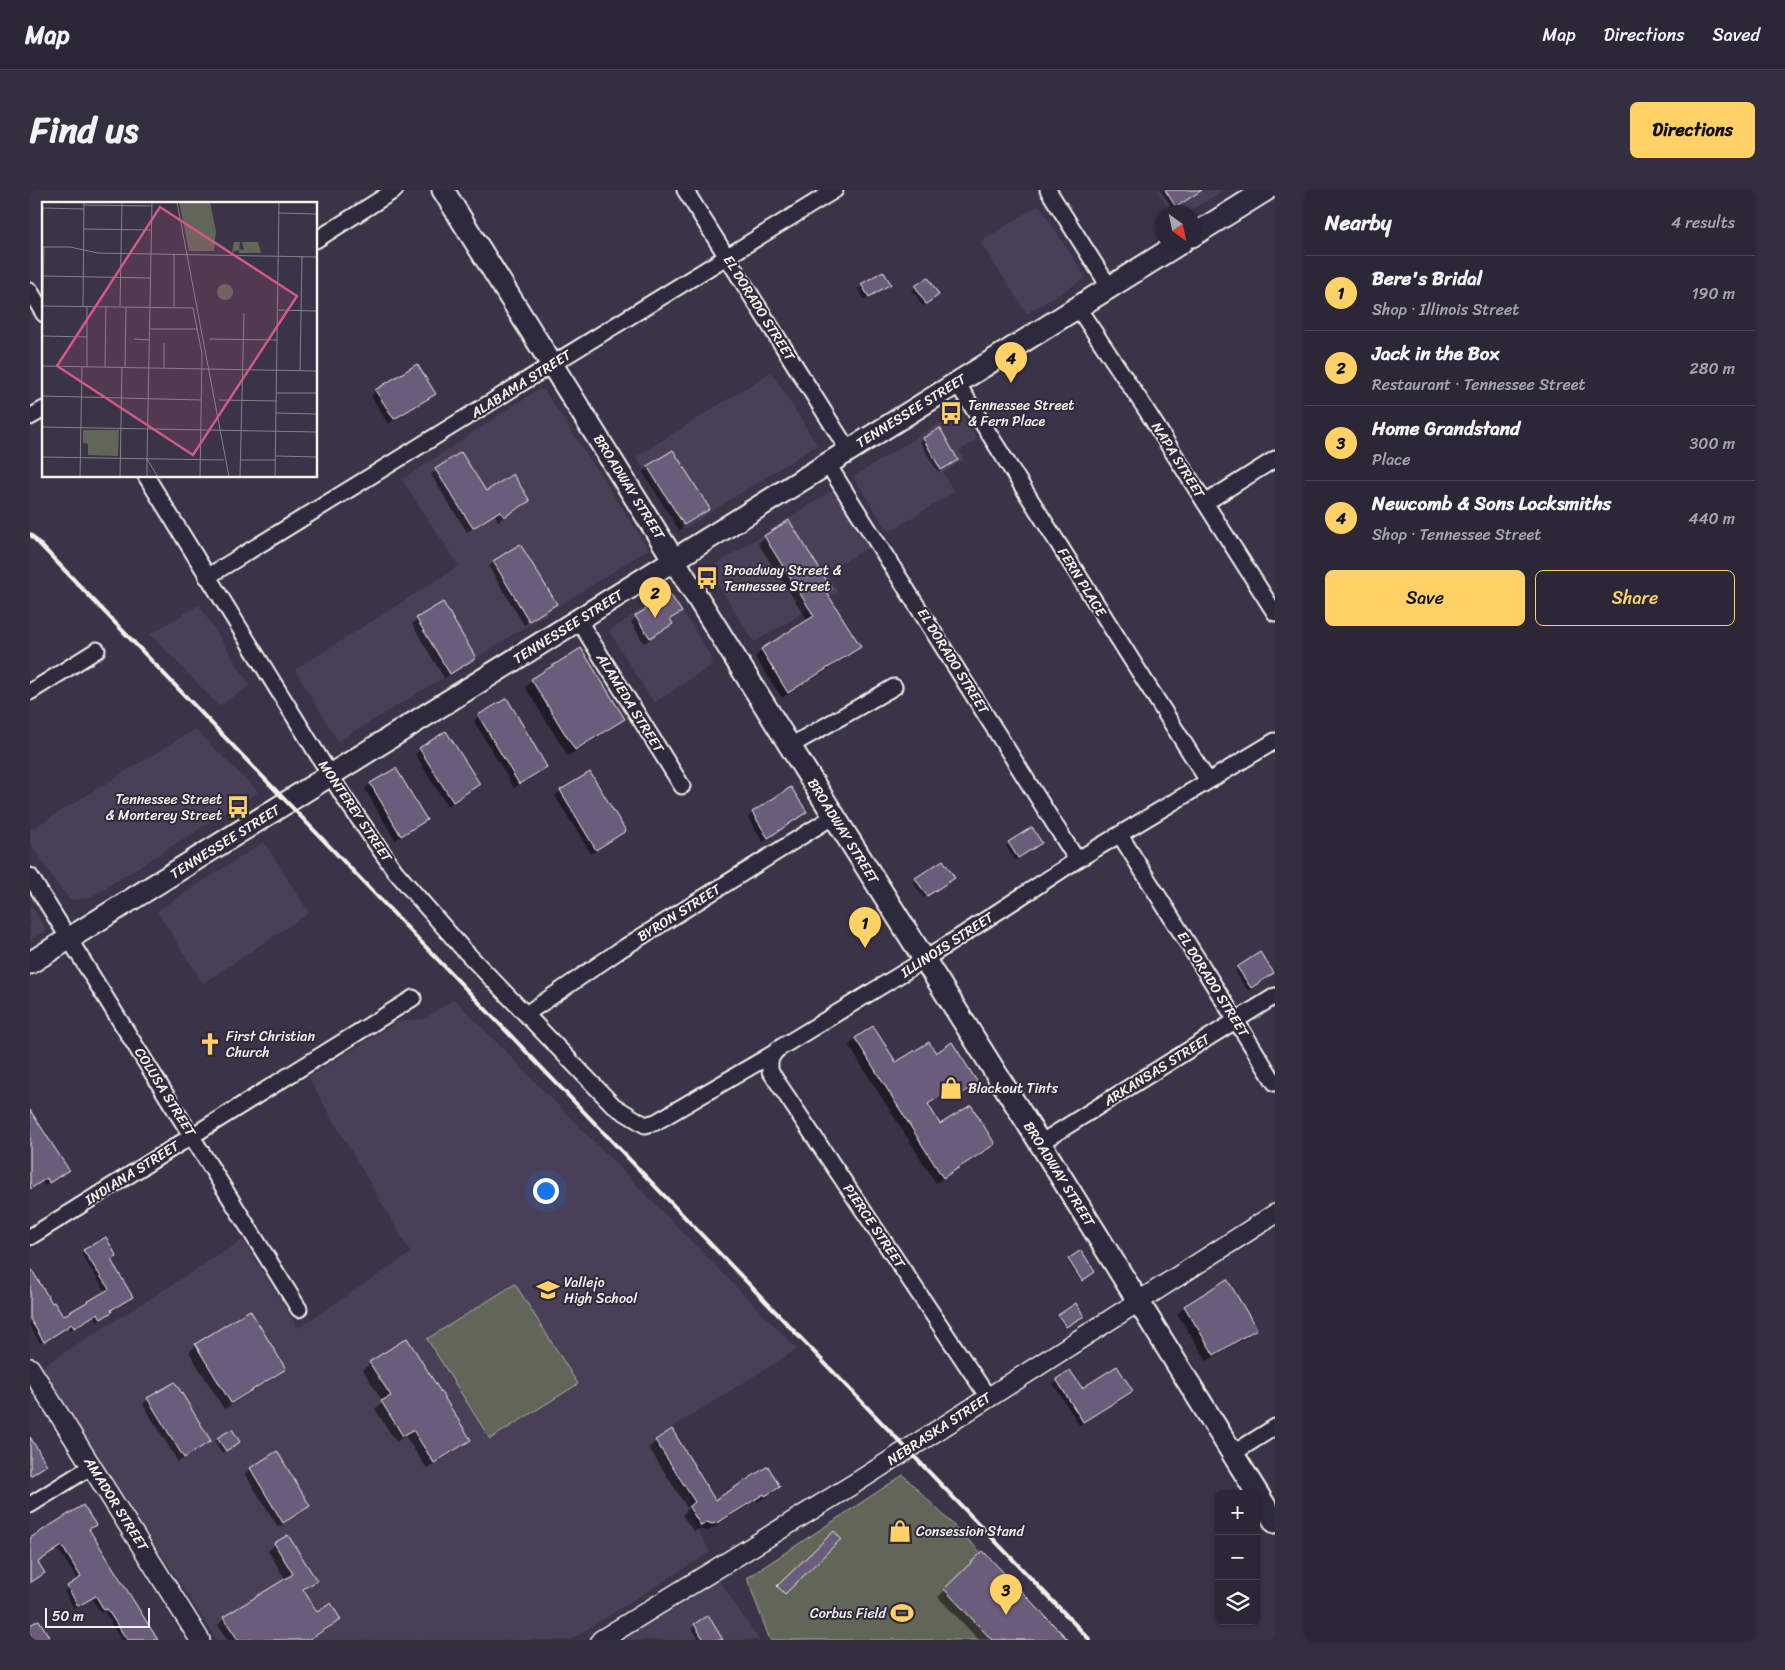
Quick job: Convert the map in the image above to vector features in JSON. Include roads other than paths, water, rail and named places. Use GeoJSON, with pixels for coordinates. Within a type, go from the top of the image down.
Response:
{"type":"FeatureCollection","features":[{"type":"Feature","properties":{"kind":"main road","name":"BROADWAY STREET"},"geometry":{"type":"LineString","coordinates":[[443,190],[1275,1522]]}},
{"type":"Feature","properties":{"kind":"main road"},"geometry":{"type":"LineString","coordinates":[[1200,231],[1266,190]]}},
{"type":"Feature","properties":{"kind":"main road","name":"TENNESSEE STREET"},"geometry":{"type":"LineString","coordinates":[[30,963],[1169,250]]}},
{"type":"Feature","properties":{"kind":"street"},"geometry":{"type":"LineString","coordinates":[[318,239],[395,190]]}},
{"type":"Feature","properties":{"kind":"street","name":"EL DORADO STREET"},"geometry":{"type":"LineString","coordinates":[[686,190],[848,450]]}},
{"type":"Feature","properties":{"kind":"street","name":"ALABAMA STREET"},"geometry":{"type":"LineString","coordinates":[[207,577],[728,258],[835,190]]}},
{"type":"Feature","properties":{"kind":"street"},"geometry":{"type":"LineString","coordinates":[[1048,190],[1110,288]]}},
{"type":"Feature","properties":{"kind":"street"},"geometry":{"type":"LineString","coordinates":[[30,292],[42,311]]}},
{"type":"Feature","properties":{"kind":"street","name":"NAPA STREET"},"geometry":{"type":"LineString","coordinates":[[1078,308],[1143,405],[1275,613]]}},
{"type":"Feature","properties":{"kind":"street","name":"FERN PLACE"},"geometry":{"type":"LineString","coordinates":[[957,383],[1208,781]]}},
{"type":"Feature","properties":{"kind":"street"},"geometry":{"type":"LineString","coordinates":[[30,417],[42,410]]}},
{"type":"Feature","properties":{"kind":"street"},"geometry":{"type":"LineString","coordinates":[[1204,502],[1275,458]]}},
{"type":"Feature","properties":{"kind":"street","name":"EL DORADO STREET"},"geometry":{"type":"LineString","coordinates":[[827,463],[1078,860]]}},
{"type":"Feature","properties":{"kind":"street","name":"MONTEREY STREET"},"geometry":{"type":"LineString","coordinates":[[147,478],[330,776],[395,871],[462,948],[615,1107]]}},
{"type":"Feature","properties":{"kind":"street","name":"ALAMEDA STREET"},"geometry":{"type":"LineString","coordinates":[[579,620],[682,786]]}},
{"type":"Feature","properties":{"kind":"street"},"geometry":{"type":"LineString","coordinates":[[30,692],[97,650]]}},
{"type":"Feature","properties":{"kind":"street"},"geometry":{"type":"LineString","coordinates":[[790,746],[894,687]]}},
{"type":"Feature","properties":{"kind":"street","name":"ILLINOIS STREET"},"geometry":{"type":"LineString","coordinates":[[615,1107],[645,1124],[656,1122],[774,1053],[924,960],[1078,860],[1275,741]]}},
{"type":"Feature","properties":{"kind":"street","name":"BYRON STREET"},"geometry":{"type":"LineString","coordinates":[[526,1014],[620,950],[834,816]]}},
{"type":"Feature","properties":{"kind":"street","name":"EL DORADO STREET"},"geometry":{"type":"LineString","coordinates":[[1120,835],[1275,1083]]}},
{"type":"Feature","properties":{"kind":"street","name":"COLUSA STREET"},"geometry":{"type":"LineString","coordinates":[[30,876],[299,1309]]}},
{"type":"Feature","properties":{"kind":"street","name":"ARKANSAS STREET"},"geometry":{"type":"LineString","coordinates":[[1040,1143],[1275,996]]}},
{"type":"Feature","properties":{"kind":"street","name":"INDIANA STREET"},"geometry":{"type":"LineString","coordinates":[[30,1236],[413,998]]}},
{"type":"Feature","properties":{"kind":"street","name":"PIERCE STREET"},"geometry":{"type":"LineString","coordinates":[[774,1053],[770,1060],[770,1071],[988,1397]]}},
{"type":"Feature","properties":{"kind":"street","name":"NEBRASKA STREET"},"geometry":{"type":"LineString","coordinates":[[600,1640],[860,1480],[1275,1214]]}},
{"type":"Feature","properties":{"kind":"street","name":"AMADOR STREET"},"geometry":{"type":"LineString","coordinates":[[30,1368],[200,1640]]}},
{"type":"Feature","properties":{"kind":"street"},"geometry":{"type":"LineString","coordinates":[[1232,1454],[1275,1427]]}},
{"type":"Feature","properties":{"kind":"street"},"geometry":{"type":"LineString","coordinates":[[30,1505],[92,1466]]}},
{"type":"Feature","properties":{"kind":"railway"},"geometry":{"type":"LineString","coordinates":[[30,534],[1090,1640]]}},
{"type":"Feature","properties":{"kind":"place","name":"Newcomb & Sons Locksmiths"},"geometry":{"type":"Point","coordinates":[1011,383]}},
{"type":"Feature","properties":{"kind":"place","name":"Tennessee Street & Fern Place"},"geometry":{"type":"Point","coordinates":[951,413]}},
{"type":"Feature","properties":{"kind":"place","name":"Broadway Street & Tennessee Street"},"geometry":{"type":"Point","coordinates":[707,578]}},
{"type":"Feature","properties":{"kind":"place","name":"Jack in the Box"},"geometry":{"type":"Point","coordinates":[655,618]}},
{"type":"Feature","properties":{"kind":"place","name":"Tennessee Street & Monterey Street"},"geometry":{"type":"Point","coordinates":[238,807]}},
{"type":"Feature","properties":{"kind":"place","name":"Bere's Bridal"},"geometry":{"type":"Point","coordinates":[865,948]}},
{"type":"Feature","properties":{"kind":"place","name":"First Christian Church"},"geometry":{"type":"Point","coordinates":[210,1044]}},
{"type":"Feature","properties":{"kind":"place","name":"Blackout Tints"},"geometry":{"type":"Point","coordinates":[951,1088]}},
{"type":"Feature","properties":{"kind":"place","name":"Vallejo High School"},"geometry":{"type":"Point","coordinates":[548,1290]}},
{"type":"Feature","properties":{"kind":"place","name":"Consession Stand"},"geometry":{"type":"Point","coordinates":[900,1531]}},
{"type":"Feature","properties":{"kind":"place","name":"Corbus Field"},"geometry":{"type":"Point","coordinates":[902,1613]}},
{"type":"Feature","properties":{"kind":"place","name":"Home Grandstand"},"geometry":{"type":"Point","coordinates":[1006,1615]}}]}
